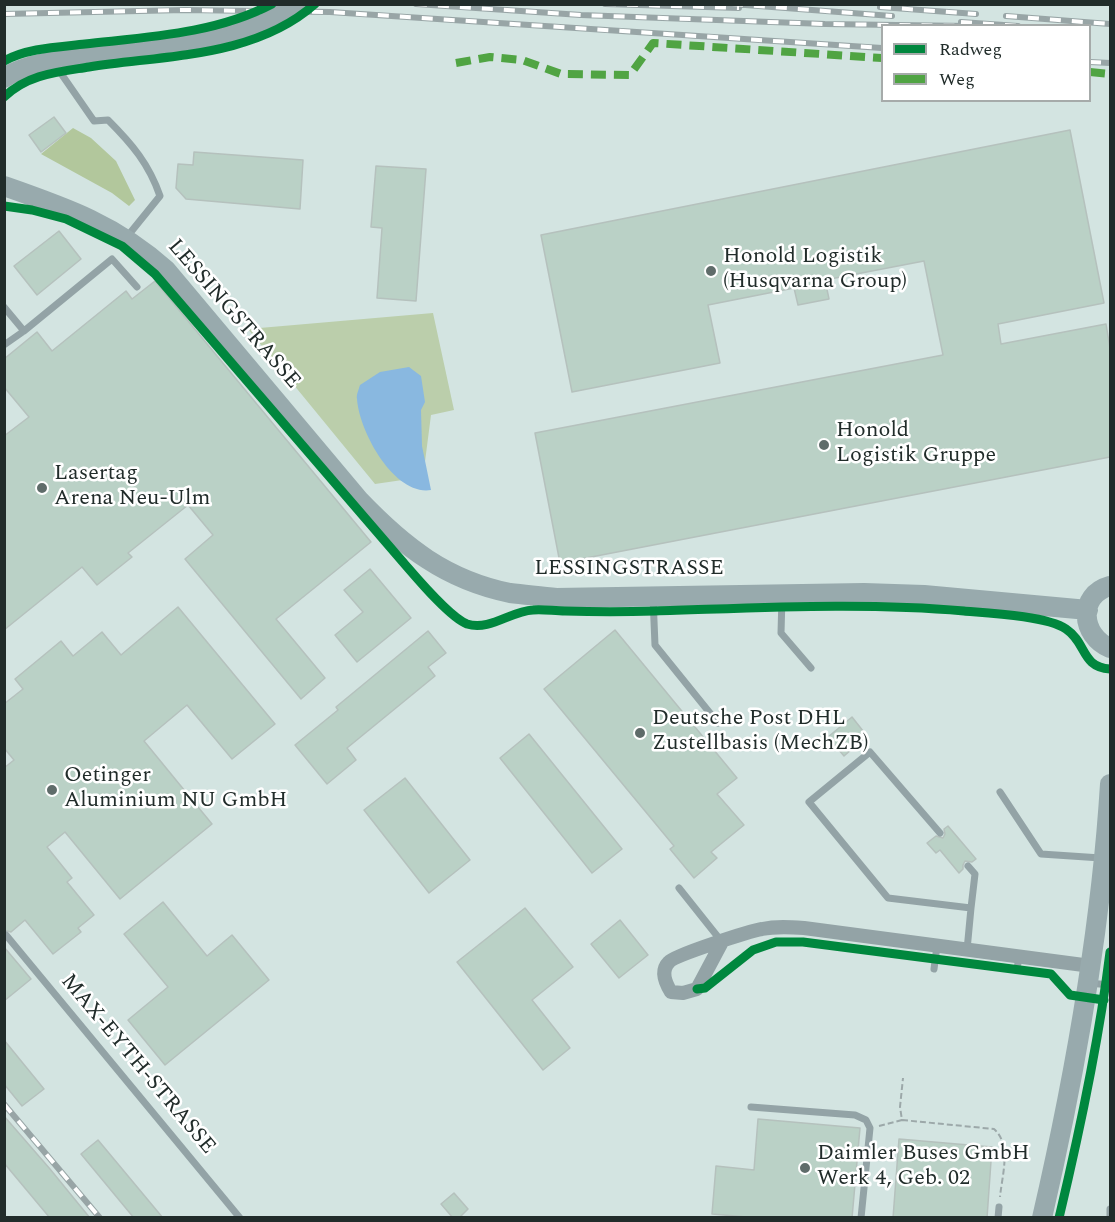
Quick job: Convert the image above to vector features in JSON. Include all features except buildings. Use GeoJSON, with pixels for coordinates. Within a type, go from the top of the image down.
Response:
{"type":"FeatureCollection","features":[{"type":"Feature","properties":{"kind":"street"},"geometry":{"type":"LineString","coordinates":[[4,78],[36,64],[191,43],[236,32],[266,23],[298,4]]}},
{"type":"Feature","properties":{"kind":"street","name":"LESSINGSTRASSE"},"geometry":{"type":"LineString","coordinates":[[4,186],[91,219],[126,238],[166,270],[359,500],[386,528],[412,550],[456,576],[510,592],[556,598],[864,593],[1088,610]]}},
{"type":"Feature","properties":{"kind":"street"},"geometry":{"type":"LineString","coordinates":[[1110,586],[1097,593],[1088,610],[1087,619],[1094,637],[1101,644],[1110,648]]}},
{"type":"Feature","properties":{"kind":"street"},"geometry":{"type":"LineString","coordinates":[[1042,1218],[1066,1111],[1090,974],[1110,784]]}},
{"type":"Feature","properties":{"kind":"street"},"geometry":{"type":"LineString","coordinates":[[723,942],[697,989],[683,993],[671,992],[665,983],[665,970],[669,962],[683,953],[759,929],[780,926],[967,950],[1018,963],[1090,974]]}},
{"type":"Feature","properties":{"kind":"lane"},"geometry":{"type":"LineString","coordinates":[[57,60],[60,72],[94,121],[108,120],[138,153],[153,174],[160,196],[126,238]]}},
{"type":"Feature","properties":{"kind":"lane"},"geometry":{"type":"LineString","coordinates":[[4,345],[112,259],[137,287]]}},
{"type":"Feature","properties":{"kind":"lane"},"geometry":{"type":"LineString","coordinates":[[4,307],[24,331]]}},
{"type":"Feature","properties":{"kind":"lane"},"geometry":{"type":"LineString","coordinates":[[782,594],[781,633],[811,668]]}},
{"type":"Feature","properties":{"kind":"lane"},"geometry":{"type":"LineString","coordinates":[[652,597],[655,645],[718,723]]}},
{"type":"Feature","properties":{"kind":"lane"},"geometry":{"type":"LineString","coordinates":[[940,833],[870,752],[809,802],[888,898],[971,908]]}},
{"type":"Feature","properties":{"kind":"lane"},"geometry":{"type":"LineString","coordinates":[[1000,792],[1041,854],[1103,858]]}},
{"type":"Feature","properties":{"kind":"lane"},"geometry":{"type":"LineString","coordinates":[[967,950],[975,874],[968,866]]}},
{"type":"Feature","properties":{"kind":"lane"},"geometry":{"type":"LineString","coordinates":[[679,888],[723,942]]}},
{"type":"Feature","properties":{"kind":"lane","name":"MAX-EYTH-STRASSE"},"geometry":{"type":"LineString","coordinates":[[6,935],[240,1218]]}},
{"type":"Feature","properties":{"kind":"lane"},"geometry":{"type":"LineString","coordinates":[[933,969],[937,946]]}},
{"type":"Feature","properties":{"kind":"lane"},"geometry":{"type":"LineString","coordinates":[[1090,974],[1110,985]]}},
{"type":"Feature","properties":{"kind":"lane"},"geometry":{"type":"LineString","coordinates":[[751,1107],[855,1114],[866,1120],[870,1128],[861,1218]]}},
{"type":"Feature","properties":{"kind":"lane"},"geometry":{"type":"LineString","coordinates":[[998,1218],[999,1207]]}},
{"type":"Feature","properties":{"kind":"lane"},"geometry":{"type":"LineString","coordinates":[[1110,1209],[1110,1218]]}},
{"type":"Feature","properties":{"kind":"path"},"geometry":{"type":"LineString","coordinates":[[902,1120],[900,1107],[903,1078]]}},
{"type":"Feature","properties":{"kind":"path"},"geometry":{"type":"LineString","coordinates":[[870,1128],[902,1120],[994,1129],[1000,1134],[1004,1144],[999,1207]]}},
{"type":"Feature","properties":{"kind":"green space"},"geometry":{"type":"Polygon","coordinates":[[[73,128],[91,138],[116,161],[135,200],[129,206],[112,193],[41,154],[73,128]]]}},
{"type":"Feature","properties":{"kind":"green space"},"geometry":{"type":"Polygon","coordinates":[[[433,313],[454,410],[431,415],[423,477],[375,484],[248,329],[433,313]]]}},
{"type":"Feature","properties":{"kind":"water"},"geometry":{"type":"Polygon","coordinates":[[[409,367],[421,376],[425,402],[421,410],[422,446],[431,490],[417,489],[404,483],[392,472],[372,443],[359,412],[357,394],[360,385],[380,372],[409,367]]]}},
{"type":"Feature","properties":{"kind":"railway"},"geometry":{"type":"LineString","coordinates":[[416,4],[581,15],[881,25]]}},
{"type":"Feature","properties":{"kind":"railway"},"geometry":{"type":"LineString","coordinates":[[605,4],[739,8]]}},
{"type":"Feature","properties":{"kind":"railway"},"geometry":{"type":"LineString","coordinates":[[732,4],[892,16]]}},
{"type":"Feature","properties":{"kind":"railway"},"geometry":{"type":"LineString","coordinates":[[880,7],[976,14]]}},
{"type":"Feature","properties":{"kind":"railway"},"geometry":{"type":"LineString","coordinates":[[4,14],[185,10],[330,12],[881,48]]}},
{"type":"Feature","properties":{"kind":"railway"},"geometry":{"type":"LineString","coordinates":[[1006,16],[1110,24]]}},
{"type":"Feature","properties":{"kind":"railway"},"geometry":{"type":"LineString","coordinates":[[961,22],[990,24]]}},
{"type":"Feature","properties":{"kind":"railway"},"geometry":{"type":"LineString","coordinates":[[1091,62],[1110,63]]}},
{"type":"Feature","properties":{"kind":"railway"},"geometry":{"type":"LineString","coordinates":[[4,1104],[100,1218]]}},
{"type":"Feature","properties":{"kind":"marked path"},"geometry":{"type":"LineString","coordinates":[[456,63],[490,57],[522,60],[561,74],[630,75],[653,43],[881,58]]}},
{"type":"Feature","properties":{"kind":"marked path"},"geometry":{"type":"LineString","coordinates":[[1091,72],[1110,74]]}},
{"type":"Feature","properties":{"kind":"cycle path"},"geometry":{"type":"LineString","coordinates":[[4,61],[23,53],[43,49],[180,33],[204,28],[250,14],[272,4]]}},
{"type":"Feature","properties":{"kind":"cycle path"},"geometry":{"type":"LineString","coordinates":[[4,97],[23,83],[44,75],[177,56],[236,44],[264,35],[291,22],[315,4]]}},
{"type":"Feature","properties":{"kind":"cycle path"},"geometry":{"type":"LineString","coordinates":[[4,206],[32,210],[66,219],[122,246],[155,274],[424,586],[451,613],[467,624],[484,625],[525,611],[537,610],[621,612],[771,607],[926,608],[1017,616],[1045,621],[1066,629],[1078,641],[1094,664],[1110,669]]}},
{"type":"Feature","properties":{"kind":"cycle path"},"geometry":{"type":"LineString","coordinates":[[697,989],[705,988],[753,950],[776,942],[803,942],[1051,974],[1070,995],[1104,1000]]}},
{"type":"Feature","properties":{"kind":"cycle path"},"geometry":{"type":"LineString","coordinates":[[1059,1218],[1088,1085],[1110,952]]}},
{"type":"Feature","properties":{"kind":"place","name":"Honold Logistik (Husqvarna Group)"},"geometry":{"type":"Point","coordinates":[711,271]}},
{"type":"Feature","properties":{"kind":"place","name":"Honold Logistik Gruppe"},"geometry":{"type":"Point","coordinates":[824,445]}},
{"type":"Feature","properties":{"kind":"place","name":"Lasertag Arena Neu-Ulm"},"geometry":{"type":"Point","coordinates":[42,488]}},
{"type":"Feature","properties":{"kind":"place","name":"Deutsche Post DHL Zustellbasis (MechZB)"},"geometry":{"type":"Point","coordinates":[640,733]}},
{"type":"Feature","properties":{"kind":"place","name":"Oetinger Aluminium NU GmbH"},"geometry":{"type":"Point","coordinates":[52,790]}},
{"type":"Feature","properties":{"kind":"place","name":"Daimler Buses GmbH Werk 4, Geb. 02"},"geometry":{"type":"Point","coordinates":[805,1168]}}]}
